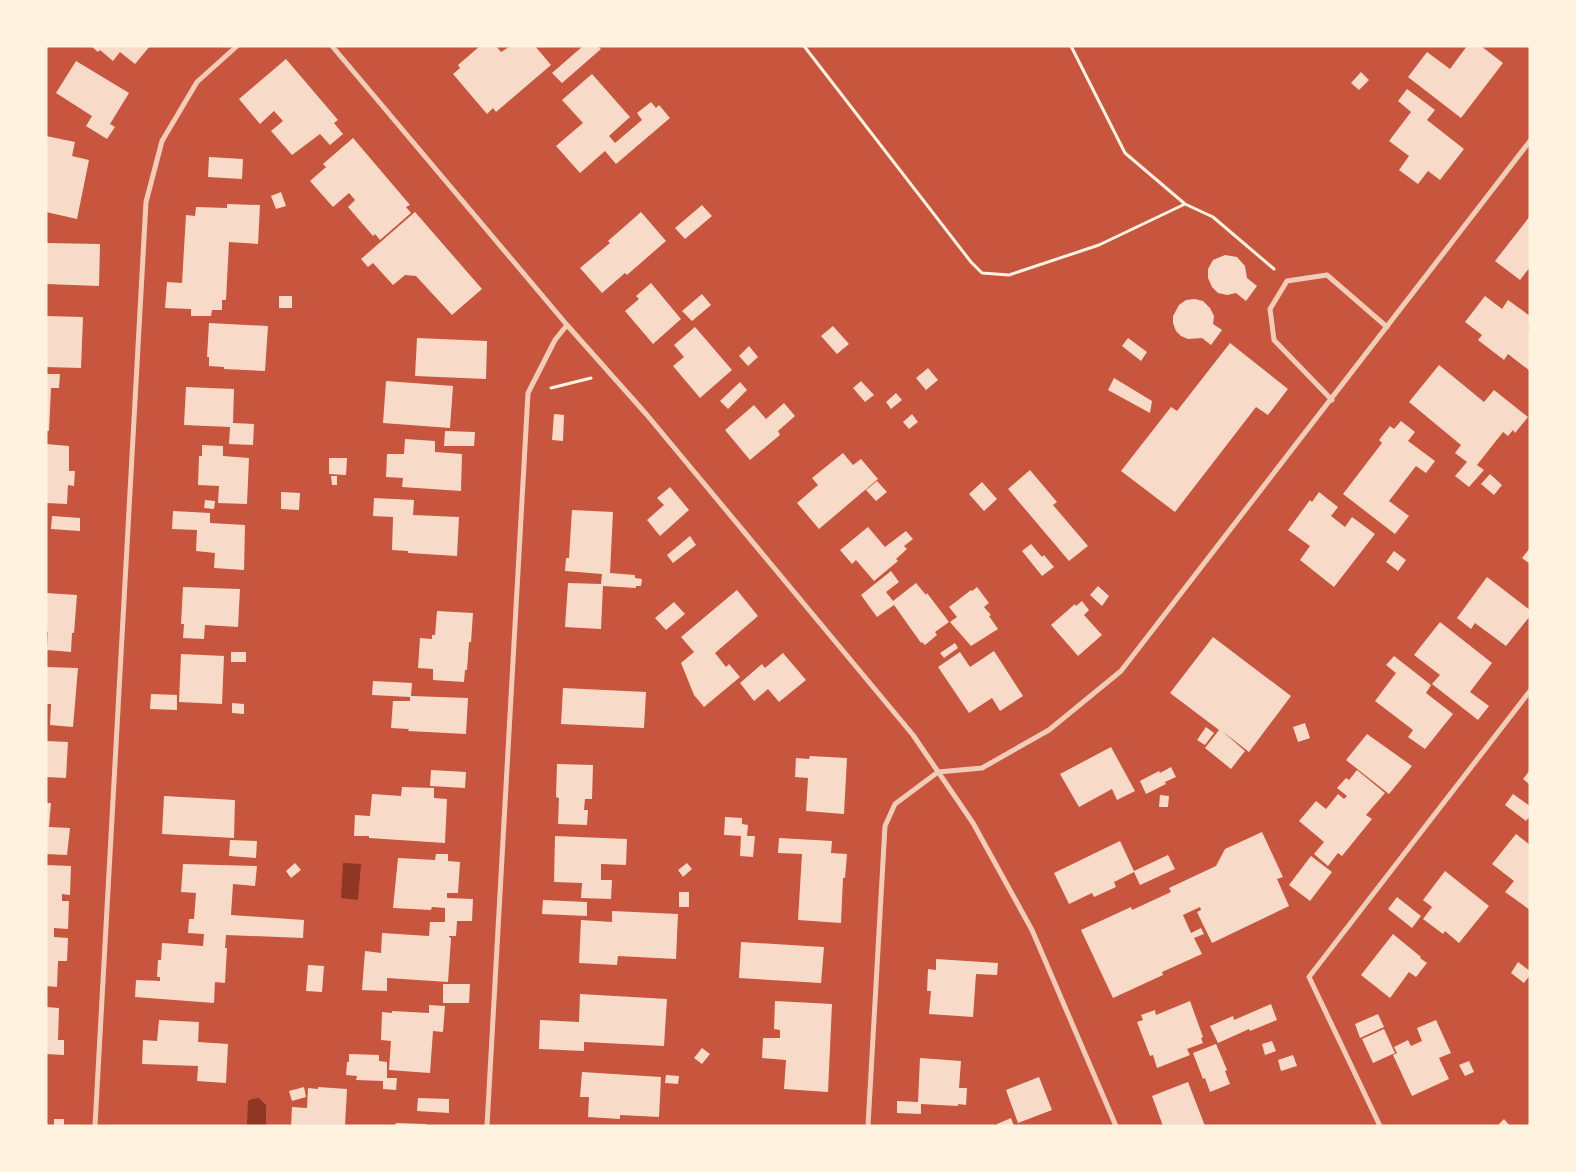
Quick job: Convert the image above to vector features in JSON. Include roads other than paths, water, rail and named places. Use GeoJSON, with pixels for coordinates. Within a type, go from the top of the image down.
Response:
{"type":"FeatureCollection","features":[{"type":"Feature","properties":{"kind":"street"},"geometry":{"type":"LineString","coordinates":[[95,1126],[146,202],[162,141],[198,82],[237,46]]}},
{"type":"Feature","properties":{"kind":"street"},"geometry":{"type":"LineString","coordinates":[[332,46],[568,325],[648,415],[907,727],[973,823],[1032,930],[1116,1126]]}},
{"type":"Feature","properties":{"kind":"street"},"geometry":{"type":"LineString","coordinates":[[868,1126],[885,826],[895,804],[938,772],[982,768],[1050,730],[1121,671],[1530,141]]}},
{"type":"Feature","properties":{"kind":"street"},"geometry":{"type":"LineString","coordinates":[[1332,400],[1274,340],[1270,309],[1287,281],[1327,275],[1387,327]]}},
{"type":"Feature","properties":{"kind":"street"},"geometry":{"type":"LineString","coordinates":[[486,1126],[528,393],[555,340],[568,325]]}},
{"type":"Feature","properties":{"kind":"street"},"geometry":{"type":"LineString","coordinates":[[1380,1126],[1309,977],[1530,691]]}}]}
